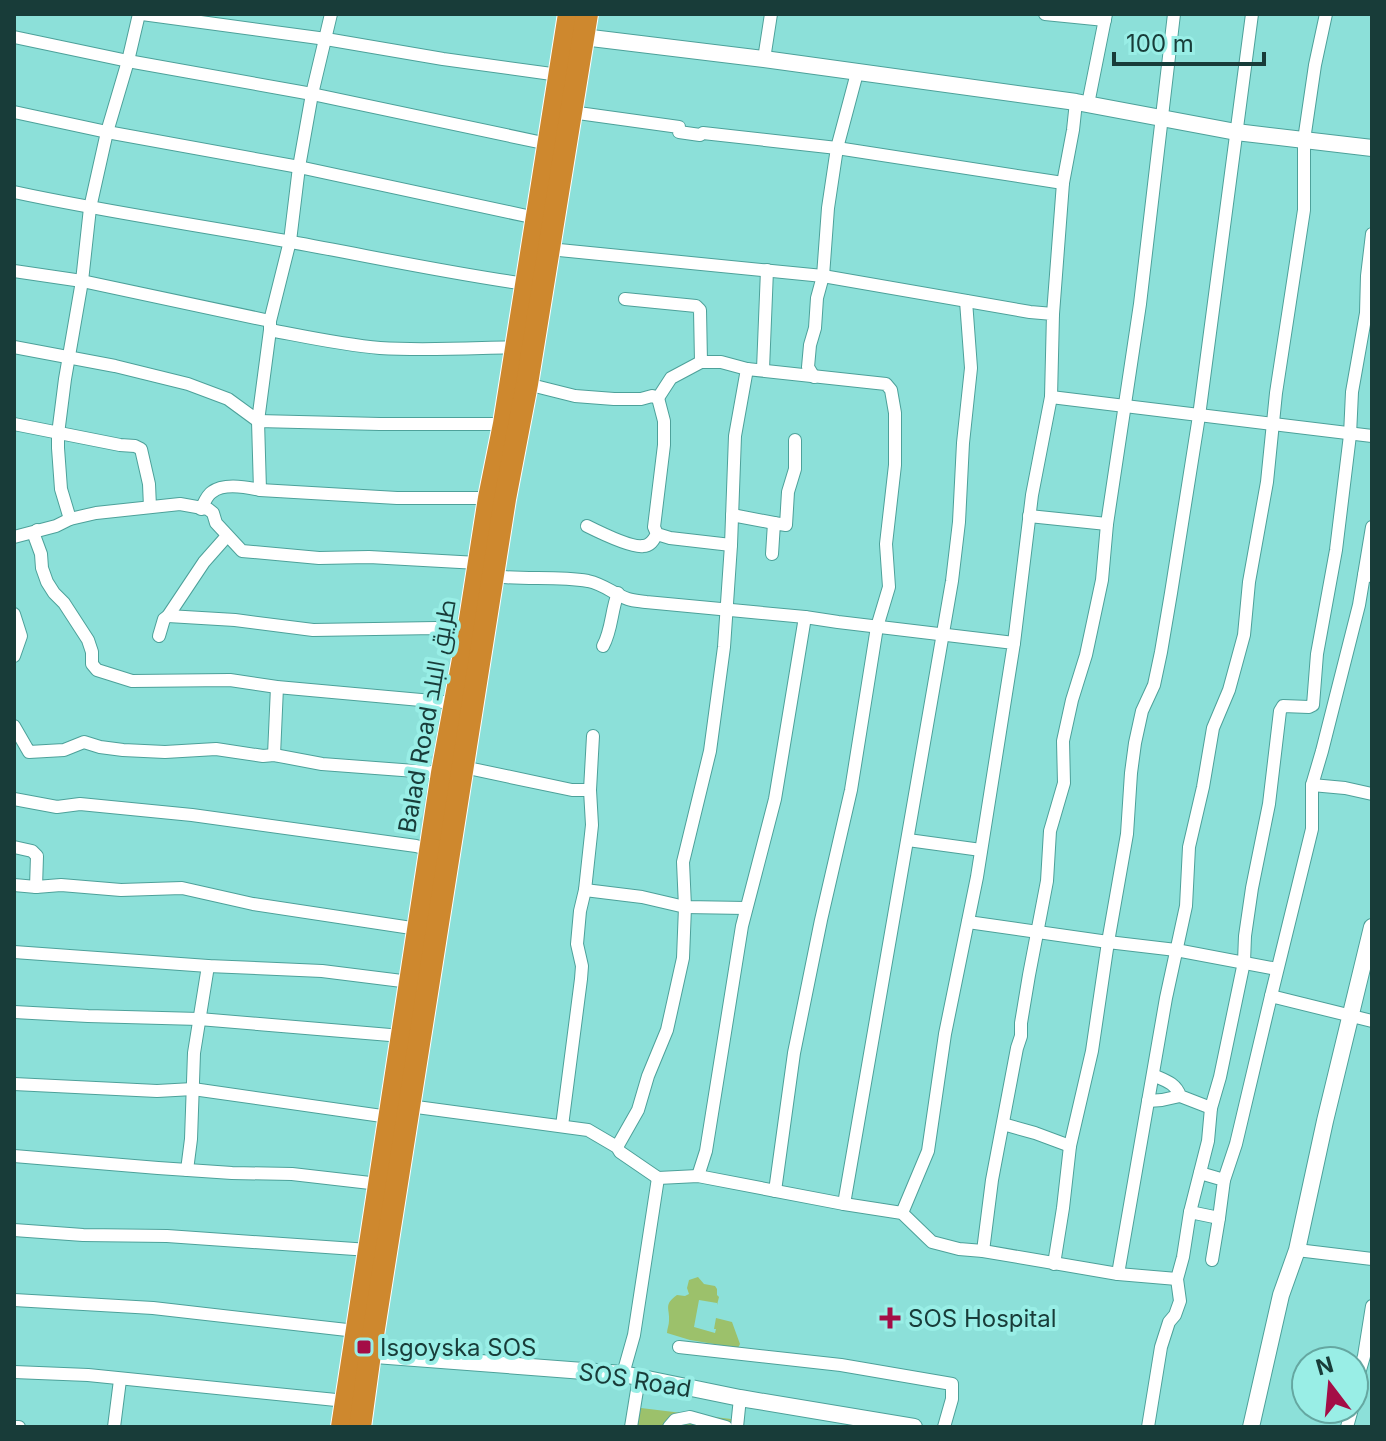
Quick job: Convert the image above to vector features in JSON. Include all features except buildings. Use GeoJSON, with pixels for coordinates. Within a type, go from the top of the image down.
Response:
{"type":"FeatureCollection","features":[{"type":"Feature","properties":{"kind":"highway","name":"Balad Road طريق البلد"},"geometry":{"type":"LineString","coordinates":[[342,1427],[346,1401],[361,1354],[356,1331],[379,1184],[399,1111],[402,1036],[430,850],[452,770],[454,703],[468,632],[486,570],[489,498],[504,424],[569,14]]}},
{"type":"Feature","properties":{"kind":"highway","name":"Balad Road طريق البلد"},"geometry":{"type":"LineString","coordinates":[[360,1427],[361,1354],[452,770],[486,570],[527,384],[587,14]]}},
{"type":"Feature","properties":{"kind":"street"},"geometry":{"type":"LineString","coordinates":[[70,519],[61,489],[58,434],[90,208],[107,132],[140,14],[559,75]]}},
{"type":"Feature","properties":{"kind":"street"},"geometry":{"type":"LineString","coordinates":[[260,490],[258,421],[270,326],[290,241],[312,94],[331,14]]}},
{"type":"Feature","properties":{"kind":"street"},"geometry":{"type":"LineString","coordinates":[[764,59],[771,14]]}},
{"type":"Feature","properties":{"kind":"street"},"geometry":{"type":"LineString","coordinates":[[902,1213],[928,1151],[945,1034],[981,850],[1014,643],[1032,495],[1051,397],[1053,314],[1063,183],[1073,130],[1105,17],[1045,14]]}},
{"type":"Feature","properties":{"kind":"street"},"geometry":{"type":"LineString","coordinates":[[983,1251],[992,1180],[1021,1036],[1047,881],[1050,831],[1064,783],[1063,741],[1102,580],[1107,524],[1140,304],[1174,14]]}},
{"type":"Feature","properties":{"kind":"street"},"geometry":{"type":"LineString","coordinates":[[1054,1264],[1070,1146],[1092,1051],[1127,834],[1135,743],[1161,652],[1199,416],[1252,14]]}},
{"type":"Feature","properties":{"kind":"street"},"geometry":{"type":"LineString","coordinates":[[1118,1274],[1186,906],[1189,847],[1213,728],[1229,690],[1244,635],[1249,582],[1267,482],[1304,210],[1304,140],[1326,14]]}},
{"type":"Feature","properties":{"kind":"street"},"geometry":{"type":"LineString","coordinates":[[14,37],[312,94],[548,144]]}},
{"type":"Feature","properties":{"kind":"street"},"geometry":{"type":"LineString","coordinates":[[583,37],[1082,103],[1236,132],[1372,148]]}},
{"type":"Feature","properties":{"kind":"street"},"geometry":{"type":"LineString","coordinates":[[814,377],[808,367],[823,276],[828,208],[837,148],[857,73]]}},
{"type":"Feature","properties":{"kind":"street"},"geometry":{"type":"LineString","coordinates":[[14,112],[299,167],[536,218]]}},
{"type":"Feature","properties":{"kind":"street"},"geometry":{"type":"LineString","coordinates":[[571,112],[679,127],[679,132],[690,134],[837,148],[1063,183]]}},
{"type":"Feature","properties":{"kind":"street"},"geometry":{"type":"LineString","coordinates":[[14,192],[526,284]]}},
{"type":"Feature","properties":{"kind":"street"},"geometry":{"type":"LineString","coordinates":[[1148,1427],[1161,1347],[1180,1301],[1177,1279],[1244,962],[1245,936],[1269,804],[1280,711],[1283,706],[1313,705],[1317,654],[1336,550],[1352,392],[1366,313],[1372,234]]}},
{"type":"Feature","properties":{"kind":"street"},"geometry":{"type":"LineString","coordinates":[[549,249],[823,276],[1053,314]]}},
{"type":"Feature","properties":{"kind":"street"},"geometry":{"type":"LineString","coordinates":[[763,369],[767,270]]}},
{"type":"Feature","properties":{"kind":"street"},"geometry":{"type":"LineString","coordinates":[[14,271],[82,281],[358,346],[434,349],[516,347]]}},
{"type":"Feature","properties":{"kind":"street"},"geometry":{"type":"LineString","coordinates":[[625,299],[696,306],[700,310],[701,362]]}},
{"type":"Feature","properties":{"kind":"street"},"geometry":{"type":"LineString","coordinates":[[844,1204],[944,635],[959,522],[971,368],[966,301]]}},
{"type":"Feature","properties":{"kind":"street"},"geometry":{"type":"LineString","coordinates":[[14,347],[115,366],[188,384],[228,399],[258,421],[504,424]]}},
{"type":"Feature","properties":{"kind":"street"},"geometry":{"type":"LineString","coordinates":[[657,534],[654,524],[664,445],[664,421],[658,398],[671,378],[701,362],[721,362],[747,369],[874,381],[886,384],[891,390],[895,413],[895,465],[886,544],[889,587],[877,627],[851,790],[794,1053],[775,1191]]}},
{"type":"Feature","properties":{"kind":"street"},"geometry":{"type":"LineString","coordinates":[[617,1147],[638,1110],[667,1030],[683,958],[683,862],[710,751],[727,611],[735,436],[747,369]]}},
{"type":"Feature","properties":{"kind":"street"},"geometry":{"type":"LineString","coordinates":[[527,384],[575,396],[658,398]]}},
{"type":"Feature","properties":{"kind":"street"},"geometry":{"type":"LineString","coordinates":[[1051,397],[1372,436]]}},
{"type":"Feature","properties":{"kind":"street"},"geometry":{"type":"LineString","coordinates":[[14,424],[141,449],[149,484],[150,507]]}},
{"type":"Feature","properties":{"kind":"street"},"geometry":{"type":"LineString","coordinates":[[732,515],[786,525],[788,492],[795,469],[795,440]]}},
{"type":"Feature","properties":{"kind":"street"},"geometry":{"type":"LineString","coordinates":[[201,509],[209,493],[241,486],[260,490],[397,498],[489,498]]}},
{"type":"Feature","properties":{"kind":"street"},"geometry":{"type":"LineString","coordinates":[[14,537],[96,513],[180,504],[208,509],[216,523],[242,551],[319,558],[369,557],[486,570],[517,579],[560,578],[607,587],[626,598],[646,602],[805,617],[1014,643]]}},
{"type":"Feature","properties":{"kind":"street"},"geometry":{"type":"LineString","coordinates":[[1029,516],[1107,524]]}},
{"type":"Feature","properties":{"kind":"street"},"geometry":{"type":"LineString","coordinates":[[772,554],[774,523]]}},
{"type":"Feature","properties":{"kind":"street"},"geometry":{"type":"LineString","coordinates":[[587,526],[641,547],[651,543],[657,534]]}},
{"type":"Feature","properties":{"kind":"street"},"geometry":{"type":"LineString","coordinates":[[1212,1260],[1224,1180],[1236,1144],[1312,829],[1312,785],[1368,575],[1372,527]]}},
{"type":"Feature","properties":{"kind":"street"},"geometry":{"type":"LineString","coordinates":[[37,530],[34,535],[47,582],[88,640],[92,664],[97,670],[132,681],[230,680],[454,703]]}},
{"type":"Feature","properties":{"kind":"street"},"geometry":{"type":"LineString","coordinates":[[657,534],[731,545]]}},
{"type":"Feature","properties":{"kind":"street"},"geometry":{"type":"LineString","coordinates":[[159,636],[164,619],[204,562],[227,536]]}},
{"type":"Feature","properties":{"kind":"street"},"geometry":{"type":"LineString","coordinates":[[603,646],[618,593]]}},
{"type":"Feature","properties":{"kind":"street"},"geometry":{"type":"LineString","coordinates":[[14,614],[21,636],[14,656]]}},
{"type":"Feature","properties":{"kind":"street"},"geometry":{"type":"LineString","coordinates":[[168,616],[235,620],[313,630],[436,628],[468,632]]}},
{"type":"Feature","properties":{"kind":"street"},"geometry":{"type":"LineString","coordinates":[[698,1176],[706,1151],[746,908],[775,799],[805,617]]}},
{"type":"Feature","properties":{"kind":"street"},"geometry":{"type":"LineString","coordinates":[[274,755],[277,687]]}},
{"type":"Feature","properties":{"kind":"street"},"geometry":{"type":"LineString","coordinates":[[14,726],[29,752],[64,750],[84,742],[123,750],[165,752],[216,749],[322,764],[452,770],[572,790],[590,790]]}},
{"type":"Feature","properties":{"kind":"street"},"geometry":{"type":"LineString","coordinates":[[562,1126],[581,979],[582,966],[577,944],[592,825],[593,736]]}},
{"type":"Feature","properties":{"kind":"street"},"geometry":{"type":"LineString","coordinates":[[1312,785],[1372,794]]}},
{"type":"Feature","properties":{"kind":"street"},"geometry":{"type":"LineString","coordinates":[[14,799],[57,807],[80,804],[192,815],[430,850]]}},
{"type":"Feature","properties":{"kind":"street"},"geometry":{"type":"LineString","coordinates":[[908,840],[981,850]]}},
{"type":"Feature","properties":{"kind":"street"},"geometry":{"type":"LineString","coordinates":[[14,847],[32,851],[37,856],[36,887]]}},
{"type":"Feature","properties":{"kind":"street"},"geometry":{"type":"LineString","coordinates":[[14,885],[121,890],[182,888],[268,907],[418,929]]}},
{"type":"Feature","properties":{"kind":"street"},"geometry":{"type":"LineString","coordinates":[[585,890],[642,897],[685,907],[746,908]]}},
{"type":"Feature","properties":{"kind":"street"},"geometry":{"type":"LineString","coordinates":[[968,922],[1176,950],[1277,969]]}},
{"type":"Feature","properties":{"kind":"street"},"geometry":{"type":"LineString","coordinates":[[1251,1427],[1281,1295],[1297,1250],[1372,927]]}},
{"type":"Feature","properties":{"kind":"street"},"geometry":{"type":"LineString","coordinates":[[14,952],[322,971],[410,982]]}},
{"type":"Feature","properties":{"kind":"street"},"geometry":{"type":"LineString","coordinates":[[187,1170],[194,1053],[208,966]]}},
{"type":"Feature","properties":{"kind":"street"},"geometry":{"type":"LineString","coordinates":[[1271,996],[1372,1021]]}},
{"type":"Feature","properties":{"kind":"street"},"geometry":{"type":"LineString","coordinates":[[14,1012],[199,1019],[402,1036]]}},
{"type":"Feature","properties":{"kind":"street"},"geometry":{"type":"LineString","coordinates":[[1153,1075],[1173,1085],[1180,1096]]}},
{"type":"Feature","properties":{"kind":"street"},"geometry":{"type":"LineString","coordinates":[[14,1084],[157,1091],[193,1089],[588,1130],[658,1178],[698,1176],[902,1213],[932,1242],[959,1249],[1118,1274],[1177,1279]]}},
{"type":"Feature","properties":{"kind":"street"},"geometry":{"type":"LineString","coordinates":[[1148,1101],[1180,1096],[1211,1108]]}},
{"type":"Feature","properties":{"kind":"street"},"geometry":{"type":"LineString","coordinates":[[1003,1124],[1070,1146]]}},
{"type":"Feature","properties":{"kind":"street"},"geometry":{"type":"LineString","coordinates":[[14,1156],[187,1170],[292,1174],[379,1184]]}},
{"type":"Feature","properties":{"kind":"street"},"geometry":{"type":"LineString","coordinates":[[1200,1173],[1224,1180]]}},
{"type":"Feature","properties":{"kind":"street"},"geometry":{"type":"LineString","coordinates":[[631,1427],[634,1335],[658,1178]]}},
{"type":"Feature","properties":{"kind":"street"},"geometry":{"type":"LineString","coordinates":[[1190,1212],[1219,1218]]}},
{"type":"Feature","properties":{"kind":"street"},"geometry":{"type":"LineString","coordinates":[[14,1230],[167,1236],[369,1250]]}},
{"type":"Feature","properties":{"kind":"street"},"geometry":{"type":"LineString","coordinates":[[1297,1250],[1372,1259]]}},
{"type":"Feature","properties":{"kind":"street"},"geometry":{"type":"LineString","coordinates":[[14,1300],[153,1308],[356,1331]]}},
{"type":"Feature","properties":{"kind":"street"},"geometry":{"type":"LineString","coordinates":[[1366,1345],[1372,1306]]}},
{"type":"Feature","properties":{"kind":"street"},"geometry":{"type":"LineString","coordinates":[[679,1347],[841,1365],[952,1384],[952,1399],[944,1427]]}},
{"type":"Feature","properties":{"kind":"street","name":"SOS Road"},"geometry":{"type":"LineString","coordinates":[[361,1354],[631,1376],[914,1427]]}},
{"type":"Feature","properties":{"kind":"street"},"geometry":{"type":"LineString","coordinates":[[14,1372],[88,1375],[346,1401]]}},
{"type":"Feature","properties":{"kind":"street"},"geometry":{"type":"LineString","coordinates":[[114,1427],[120,1380]]}},
{"type":"Feature","properties":{"kind":"street"},"geometry":{"type":"LineString","coordinates":[[737,1427],[740,1398]]}},
{"type":"Feature","properties":{"kind":"street"},"geometry":{"type":"LineString","coordinates":[[669,1427],[675,1420],[690,1417],[726,1427]]}},
{"type":"Feature","properties":{"kind":"green space"},"geometry":{"type":"Polygon","coordinates":[[[698,1277],[704,1284],[715,1286],[719,1297],[717,1305],[699,1300],[694,1327],[715,1333],[716,1318],[732,1322],[740,1344],[738,1348],[667,1333],[670,1301],[677,1295],[689,1294],[689,1280],[698,1277]]]}},
{"type":"Feature","properties":{"kind":"green space"},"geometry":{"type":"Polygon","coordinates":[[[641,1408],[731,1419],[732,1423],[686,1414],[669,1417],[720,1427],[637,1427],[641,1408]]]}},
{"type":"Feature","properties":{"kind":"place","name":"SOS Hospital"},"geometry":{"type":"Point","coordinates":[890,1318]}},
{"type":"Feature","properties":{"kind":"place","name":"Isgoyska SOS"},"geometry":{"type":"Point","coordinates":[364,1347]}}]}
